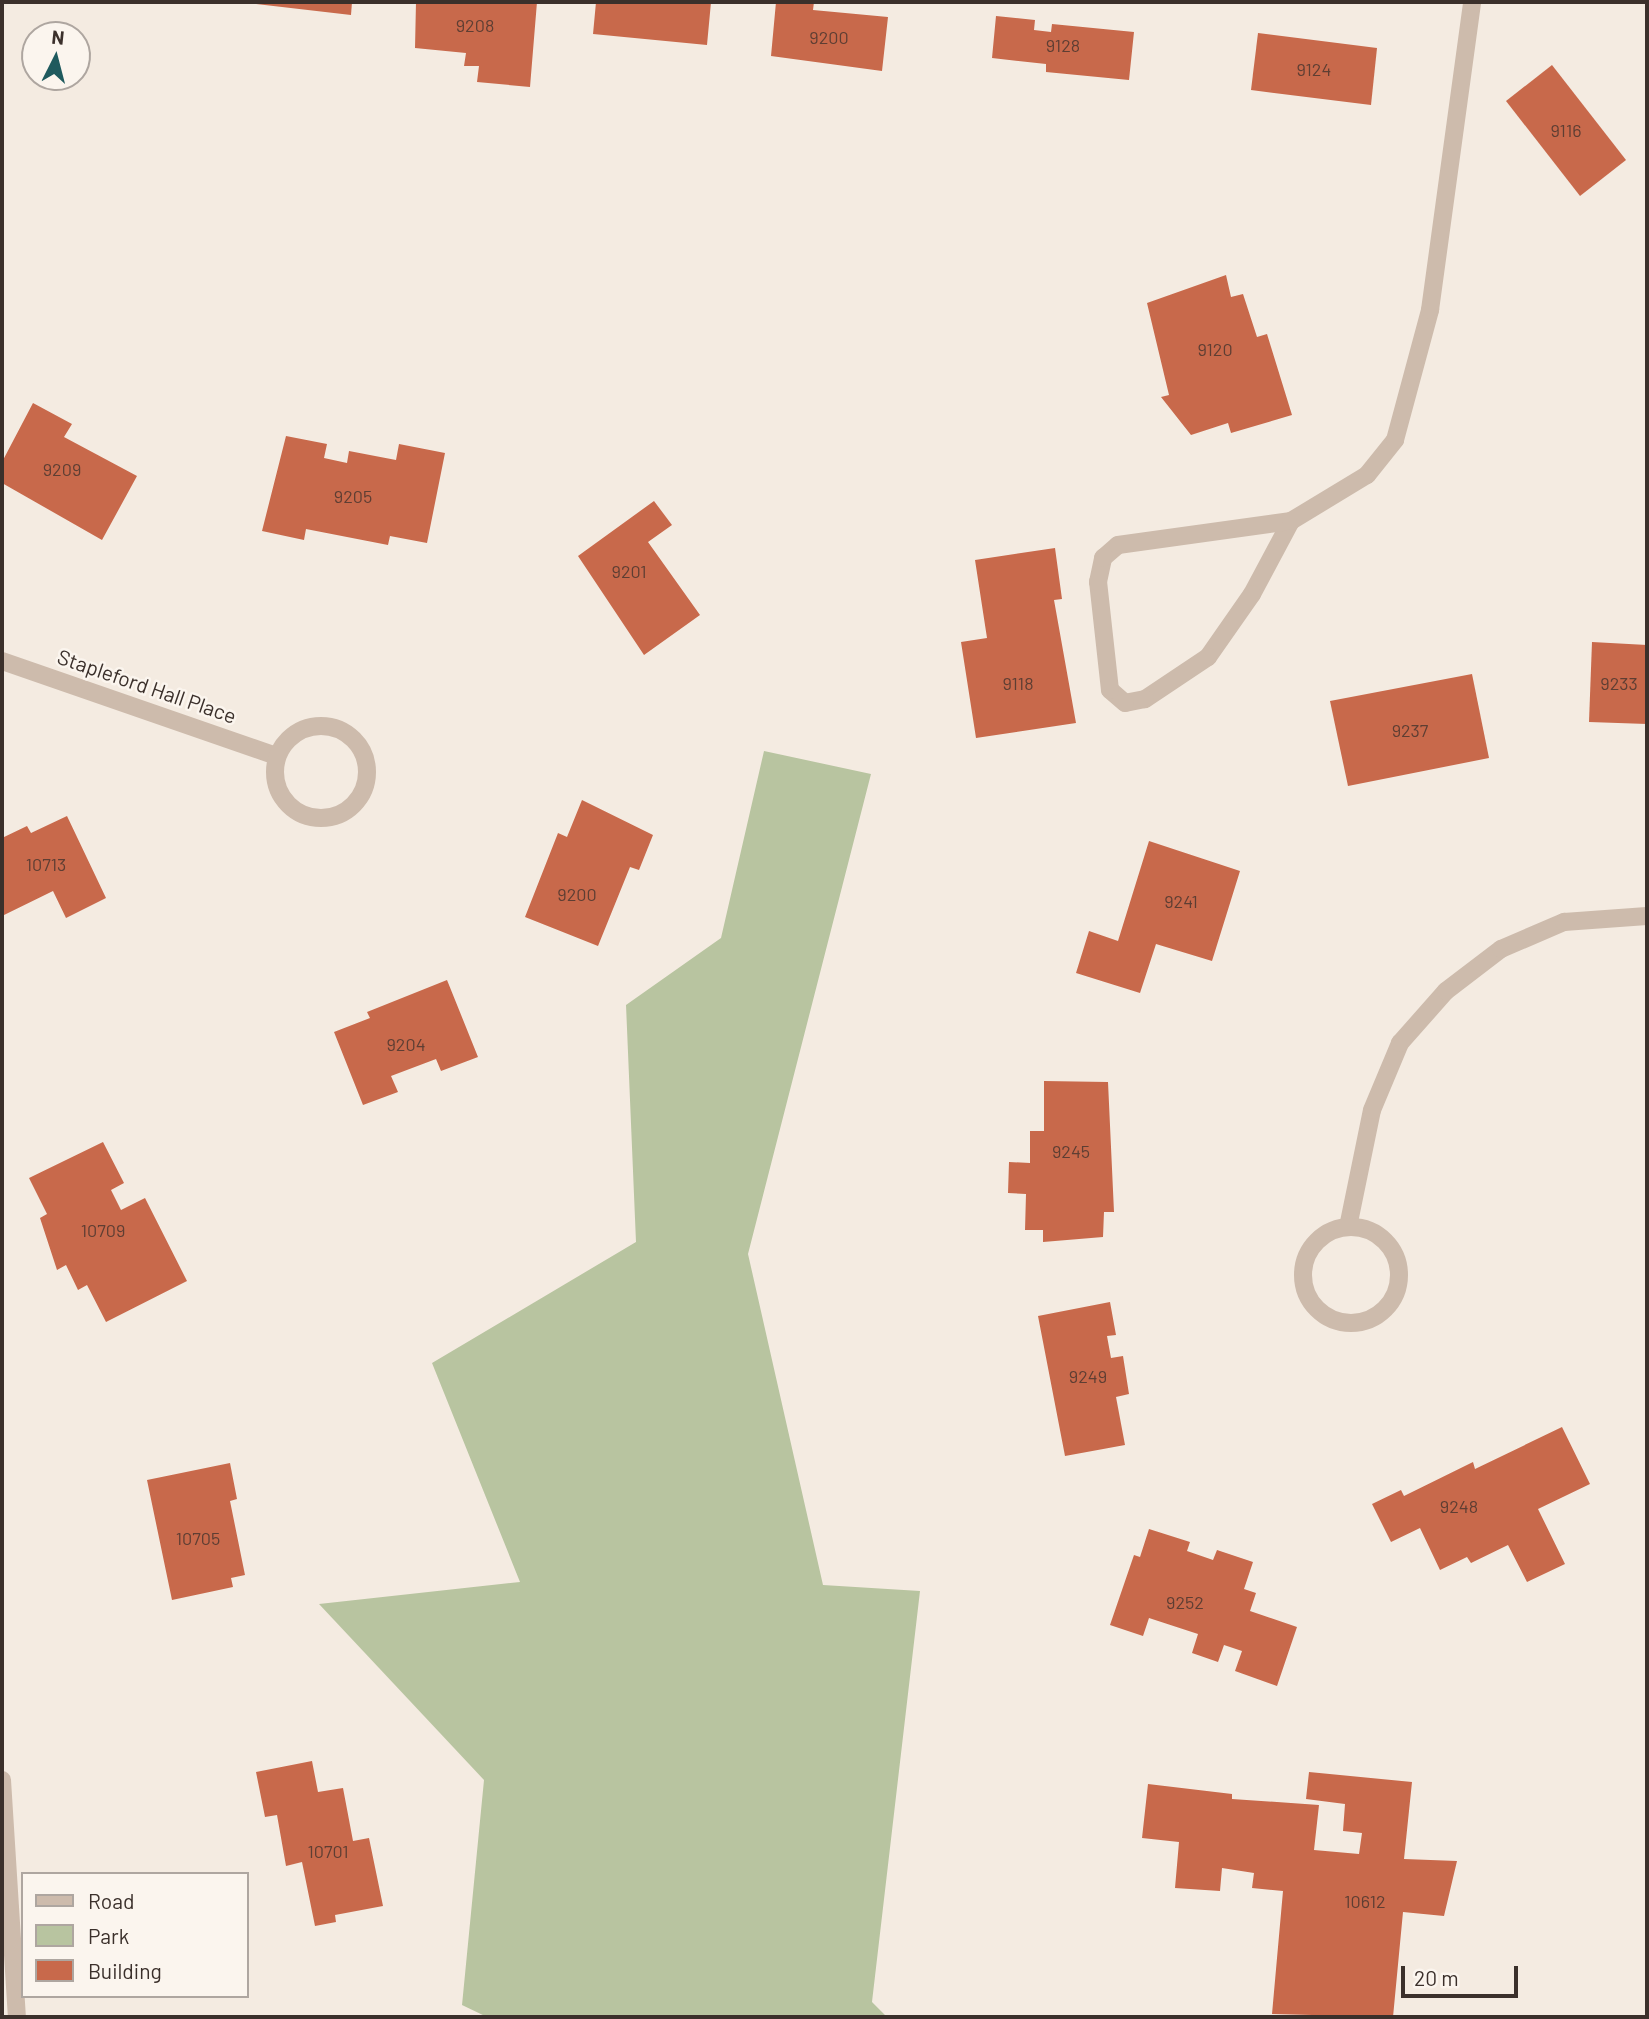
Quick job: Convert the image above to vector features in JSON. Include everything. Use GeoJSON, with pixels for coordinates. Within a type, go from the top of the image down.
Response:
{"type":"FeatureCollection","features":[{"type":"Feature","properties":{"kind":"street"},"geometry":{"type":"LineString","coordinates":[[1291,521],[1252,594],[1208,657],[1145,699],[1125,703],[1110,690],[1098,582],[1103,558],[1118,545],[1291,521],[1367,475],[1395,439],[1430,310],[1472,2]]}},
{"type":"Feature","properties":{"kind":"street","name":"Stapleford Hall Place"},"geometry":{"type":"LineString","coordinates":[[2,661],[277,756]]}},
{"type":"Feature","properties":{"kind":"street"},"geometry":{"type":"LineString","coordinates":[[330,727],[346,733],[366,759],[363,793],[337,816],[303,815],[278,790],[277,756],[286,742],[306,729],[330,727]]}},
{"type":"Feature","properties":{"kind":"street"},"geometry":{"type":"LineString","coordinates":[[1348,1227],[1377,1099],[1400,1043],[1446,991],[1501,948],[1564,922],[1647,916]]}},
{"type":"Feature","properties":{"kind":"street"},"geometry":{"type":"LineString","coordinates":[[1348,1227],[1379,1236],[1398,1264],[1399,1280],[1384,1310],[1353,1323],[1322,1314],[1310,1301],[1303,1278],[1317,1240],[1348,1227]]}},
{"type":"Feature","properties":{"kind":"street"},"geometry":{"type":"LineString","coordinates":[[2,1780],[17,2017]]}},
{"type":"Feature","properties":{"kind":"green space"},"geometry":{"type":"Polygon","coordinates":[[[764,751],[871,774],[748,1254],[823,1585],[920,1591],[872,2002],[887,2017],[487,2017],[462,2005],[484,1780],[319,1604],[520,1582],[432,1363],[636,1242],[626,1005],[721,938],[764,751]]]}},
{"type":"Feature","properties":{"kind":"building"},"geometry":{"type":"Polygon","coordinates":[[[239,2],[352,2],[351,15],[239,2]]]}},
{"type":"Feature","properties":{"kind":"building"},"geometry":{"type":"Polygon","coordinates":[[[416,2],[537,2],[530,87],[477,82],[479,66],[464,66],[466,53],[415,48],[416,2]]]}},
{"type":"Feature","properties":{"kind":"building"},"geometry":{"type":"Polygon","coordinates":[[[596,2],[711,2],[707,45],[593,34],[596,2]]]}},
{"type":"Feature","properties":{"kind":"building"},"geometry":{"type":"Polygon","coordinates":[[[776,2],[814,2],[813,10],[888,17],[882,71],[771,56],[776,2]]]}},
{"type":"Feature","properties":{"kind":"building"},"geometry":{"type":"Polygon","coordinates":[[[996,16],[1035,20],[1034,30],[1051,32],[1052,24],[1134,32],[1129,80],[1046,72],[1046,64],[992,58],[996,16]]]}},
{"type":"Feature","properties":{"kind":"building"},"geometry":{"type":"Polygon","coordinates":[[[1258,33],[1377,48],[1371,105],[1251,90],[1258,33]]]}},
{"type":"Feature","properties":{"kind":"building"},"geometry":{"type":"Polygon","coordinates":[[[1552,65],[1626,160],[1580,196],[1506,101],[1552,65]]]}},
{"type":"Feature","properties":{"kind":"building"},"geometry":{"type":"Polygon","coordinates":[[[1226,275],[1231,297],[1243,294],[1257,337],[1267,334],[1292,415],[1231,433],[1228,423],[1191,435],[1161,397],[1169,395],[1147,303],[1226,275]]]}},
{"type":"Feature","properties":{"kind":"building"},"geometry":{"type":"Polygon","coordinates":[[[33,403],[72,424],[64,437],[137,476],[102,540],[2,483],[2,462],[33,403]]]}},
{"type":"Feature","properties":{"kind":"building"},"geometry":{"type":"Polygon","coordinates":[[[286,436],[327,444],[324,458],[347,463],[349,451],[396,460],[399,444],[445,453],[427,543],[390,536],[388,545],[306,529],[304,540],[262,531],[286,436]]]}},
{"type":"Feature","properties":{"kind":"building"},"geometry":{"type":"Polygon","coordinates":[[[654,501],[672,525],[648,542],[700,615],[644,655],[578,556],[654,501]]]}},
{"type":"Feature","properties":{"kind":"building"},"geometry":{"type":"Polygon","coordinates":[[[1055,548],[1062,599],[1054,600],[1076,723],[976,738],[961,642],[987,638],[975,560],[1055,548]]]}},
{"type":"Feature","properties":{"kind":"building"},"geometry":{"type":"Polygon","coordinates":[[[1592,642],[1647,645],[1647,724],[1589,722],[1592,642]]]}},
{"type":"Feature","properties":{"kind":"building"},"geometry":{"type":"Polygon","coordinates":[[[1472,674],[1489,758],[1348,786],[1330,701],[1472,674]]]}},
{"type":"Feature","properties":{"kind":"building"},"geometry":{"type":"Polygon","coordinates":[[[582,800],[653,835],[639,870],[630,867],[598,946],[525,917],[558,833],[567,837],[582,800]]]}},
{"type":"Feature","properties":{"kind":"building"},"geometry":{"type":"Polygon","coordinates":[[[67,816],[106,898],[66,918],[53,891],[2,916],[2,838],[27,826],[31,833],[67,816]]]}},
{"type":"Feature","properties":{"kind":"building"},"geometry":{"type":"Polygon","coordinates":[[[1149,841],[1240,871],[1212,961],[1156,944],[1140,993],[1076,973],[1089,931],[1118,941],[1149,841]]]}},
{"type":"Feature","properties":{"kind":"building"},"geometry":{"type":"Polygon","coordinates":[[[447,980],[478,1057],[441,1071],[436,1059],[391,1076],[398,1092],[363,1105],[334,1032],[370,1018],[367,1012],[447,980]]]}},
{"type":"Feature","properties":{"kind":"building"},"geometry":{"type":"Polygon","coordinates":[[[1044,1081],[1108,1082],[1114,1212],[1104,1212],[1103,1237],[1043,1242],[1043,1230],[1025,1230],[1026,1194],[1008,1193],[1009,1162],[1030,1163],[1030,1131],[1044,1131],[1044,1081]]]}},
{"type":"Feature","properties":{"kind":"building"},"geometry":{"type":"Polygon","coordinates":[[[103,1142],[124,1183],[111,1190],[121,1210],[145,1198],[187,1281],[106,1322],[87,1285],[78,1290],[66,1265],[57,1270],[40,1218],[47,1214],[29,1178],[103,1142]]]}},
{"type":"Feature","properties":{"kind":"building"},"geometry":{"type":"Polygon","coordinates":[[[1110,1302],[1116,1335],[1107,1336],[1111,1358],[1123,1356],[1129,1394],[1116,1397],[1125,1445],[1065,1456],[1038,1316],[1110,1302]]]}},
{"type":"Feature","properties":{"kind":"building"},"geometry":{"type":"Polygon","coordinates":[[[1562,1427],[1590,1484],[1538,1509],[1565,1564],[1527,1582],[1508,1545],[1471,1563],[1467,1557],[1440,1570],[1420,1528],[1391,1542],[1372,1504],[1401,1490],[1404,1496],[1473,1462],[1475,1469],[1562,1427]]]}},
{"type":"Feature","properties":{"kind":"building"},"geometry":{"type":"Polygon","coordinates":[[[230,1463],[237,1499],[230,1501],[245,1575],[231,1578],[233,1587],[172,1600],[147,1480],[230,1463]]]}},
{"type":"Feature","properties":{"kind":"building"},"geometry":{"type":"Polygon","coordinates":[[[1149,1529],[1190,1542],[1187,1551],[1213,1560],[1217,1550],[1253,1562],[1244,1589],[1256,1593],[1250,1611],[1297,1627],[1277,1686],[1235,1671],[1242,1651],[1224,1645],[1218,1662],[1192,1653],[1198,1634],[1149,1618],[1143,1636],[1110,1625],[1134,1555],[1140,1557],[1149,1529]]]}},
{"type":"Feature","properties":{"kind":"building"},"geometry":{"type":"Polygon","coordinates":[[[312,1761],[318,1792],[343,1788],[353,1841],[369,1838],[383,1906],[335,1915],[336,1922],[315,1926],[302,1862],[286,1866],[277,1815],[265,1817],[256,1772],[312,1761]]]}},
{"type":"Feature","properties":{"kind":"building"},"geometry":{"type":"Polygon","coordinates":[[[1309,1772],[1412,1782],[1404,1859],[1457,1861],[1444,1916],[1403,1912],[1393,2017],[1272,2014],[1283,1891],[1252,1888],[1254,1873],[1222,1868],[1220,1891],[1175,1888],[1179,1842],[1142,1838],[1148,1784],[1232,1794],[1232,1799],[1319,1805],[1314,1850],[1359,1854],[1362,1833],[1343,1831],[1345,1804],[1306,1799],[1309,1772]]]}}]}
